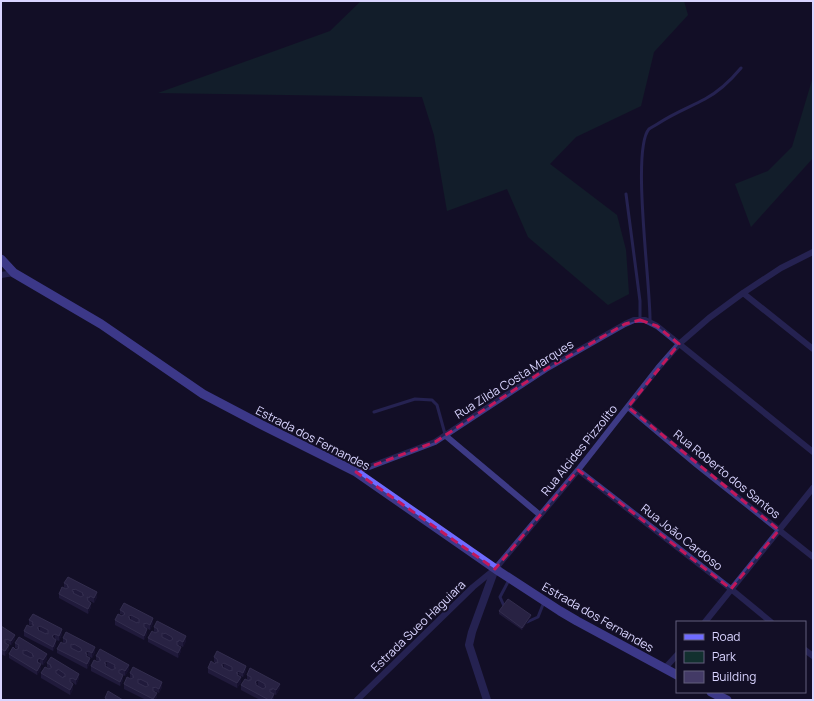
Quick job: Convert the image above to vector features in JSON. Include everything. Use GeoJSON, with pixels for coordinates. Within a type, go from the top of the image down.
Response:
{"type":"FeatureCollection","features":[{"type":"Feature","properties":{"kind":"main road","name":"Estrada dos Fernandes"},"geometry":{"type":"LineString","coordinates":[[1,259],[14,273],[101,324],[203,394],[356,472],[544,601],[577,621],[676,674]]}},
{"type":"Feature","properties":{"kind":"main road"},"geometry":{"type":"LineString","coordinates":[[713,693],[727,700]]}},
{"type":"Feature","properties":{"kind":"street","name":"Rua Alcides Pizzolito"},"geometry":{"type":"LineString","coordinates":[[496,569],[679,344],[709,318],[743,293],[781,268],[813,252]]}},
{"type":"Feature","properties":{"kind":"street"},"geometry":{"type":"LineString","coordinates":[[1,275],[14,273]]}},
{"type":"Feature","properties":{"kind":"street"},"geometry":{"type":"LineString","coordinates":[[743,293],[813,349]]}},
{"type":"Feature","properties":{"kind":"street","name":"Rua Zilda Costa Marques"},"geometry":{"type":"LineString","coordinates":[[356,472],[435,442],[546,369],[625,324],[640,320],[650,322],[657,326],[813,452]]}},
{"type":"Feature","properties":{"kind":"street","name":"Rua Roberto dos Santos"},"geometry":{"type":"LineString","coordinates":[[628,407],[813,557]]}},
{"type":"Feature","properties":{"kind":"street"},"geometry":{"type":"LineString","coordinates":[[446,436],[540,515]]}},
{"type":"Feature","properties":{"kind":"street","name":"Rua João Cardoso"},"geometry":{"type":"LineString","coordinates":[[578,470],[770,621]]}},
{"type":"Feature","properties":{"kind":"street"},"geometry":{"type":"LineString","coordinates":[[706,621],[813,488]]}},
{"type":"Feature","properties":{"kind":"street"},"geometry":{"type":"LineString","coordinates":[[487,700],[469,645],[472,632],[496,569]]}},
{"type":"Feature","properties":{"kind":"street","name":"Estrada Sueo Haguiara"},"geometry":{"type":"LineString","coordinates":[[359,700],[472,588],[496,569]]}},
{"type":"Feature","properties":{"kind":"street"},"geometry":{"type":"LineString","coordinates":[[665,668],[676,656]]}},
{"type":"Feature","properties":{"kind":"lane"},"geometry":{"type":"LineString","coordinates":[[650,322],[645,254],[642,162],[644,139],[649,129],[674,113],[706,98],[727,84],[742,68]]}},
{"type":"Feature","properties":{"kind":"lane"},"geometry":{"type":"LineString","coordinates":[[626,194],[640,301],[640,320]]}},
{"type":"Feature","properties":{"kind":"lane"},"geometry":{"type":"LineString","coordinates":[[374,412],[415,399],[432,400],[437,405],[446,436]]}},
{"type":"Feature","properties":{"kind":"lane"},"geometry":{"type":"LineString","coordinates":[[504,606],[500,597],[510,578]]}},
{"type":"Feature","properties":{"kind":"lane"},"geometry":{"type":"LineString","coordinates":[[527,622],[538,617],[544,601]]}},
{"type":"Feature","properties":{"kind":"highlighted area"},"geometry":{"type":"Polygon","coordinates":[[[640,320],[657,326],[679,344],[628,407],[779,530],[731,589],[578,470],[495,569],[356,472],[435,442],[546,369],[625,324],[640,320]]]}},
{"type":"Feature","properties":{"kind":"green space"},"geometry":{"type":"Polygon","coordinates":[[[361,1],[684,1],[688,15],[654,52],[641,106],[576,137],[550,164],[617,215],[626,250],[629,294],[608,305],[528,237],[507,189],[447,211],[434,135],[422,97],[158,93],[330,31],[361,1]]]}},
{"type":"Feature","properties":{"kind":"green space"},"geometry":{"type":"Polygon","coordinates":[[[813,77],[813,158],[751,227],[735,184],[768,171],[792,147],[813,77]]]}},
{"type":"Feature","properties":{"kind":"building"},"geometry":{"type":"Polygon","coordinates":[[[68,577],[97,592],[94,598],[90,596],[89,598],[87,597],[88,601],[91,603],[88,609],[59,594],[62,587],[66,589],[69,587],[64,583],[68,577]],[[73,589],[72,591],[74,592],[73,593],[81,597],[84,595],[75,589],[73,589]]]}},
{"type":"Feature","properties":{"kind":"building"},"geometry":{"type":"Polygon","coordinates":[[[508,599],[531,615],[522,628],[499,611],[508,599]]]}},
{"type":"Feature","properties":{"kind":"building"},"geometry":{"type":"Polygon","coordinates":[[[124,603],[153,618],[150,625],[144,623],[144,627],[147,629],[144,636],[115,620],[118,614],[122,616],[125,614],[120,610],[124,603]],[[131,615],[128,617],[137,623],[139,623],[139,619],[131,615]]]}},
{"type":"Feature","properties":{"kind":"building"},"geometry":{"type":"Polygon","coordinates":[[[33,614],[62,629],[59,636],[55,634],[52,636],[56,640],[53,647],[24,631],[27,625],[31,627],[34,625],[32,624],[33,622],[29,620],[33,614]],[[40,626],[37,628],[46,634],[48,634],[48,630],[40,626]]]}},
{"type":"Feature","properties":{"kind":"building"},"geometry":{"type":"Polygon","coordinates":[[[157,621],[186,636],[183,642],[179,640],[178,642],[177,641],[177,645],[181,647],[178,653],[148,638],[152,631],[155,633],[159,631],[154,627],[157,621]],[[162,633],[162,637],[170,641],[173,639],[165,633],[162,633]]]}},
{"type":"Feature","properties":{"kind":"building"},"geometry":{"type":"Polygon","coordinates":[[[1,626],[15,635],[11,641],[5,639],[5,643],[9,645],[5,651],[1,649],[1,626]]]}},
{"type":"Feature","properties":{"kind":"building"},"geometry":{"type":"Polygon","coordinates":[[[66,632],[95,647],[92,653],[88,651],[85,653],[87,654],[86,656],[90,658],[87,664],[57,649],[61,642],[64,644],[67,642],[67,640],[63,638],[66,632]],[[71,644],[71,648],[79,652],[82,650],[74,644],[71,644]]]}},
{"type":"Feature","properties":{"kind":"building"},"geometry":{"type":"Polygon","coordinates":[[[19,637],[47,654],[43,660],[40,658],[37,660],[37,662],[41,664],[37,671],[9,654],[13,647],[16,650],[19,648],[19,645],[15,643],[19,637]],[[23,650],[23,654],[31,658],[34,656],[26,650],[23,650]]]}},
{"type":"Feature","properties":{"kind":"building"},"geometry":{"type":"Polygon","coordinates":[[[100,649],[129,665],[125,671],[122,669],[119,670],[119,673],[123,675],[120,682],[91,666],[94,660],[98,662],[101,660],[96,656],[100,649]],[[107,661],[104,663],[106,664],[105,666],[112,670],[116,668],[114,667],[115,665],[107,661]]]}},
{"type":"Feature","properties":{"kind":"building"},"geometry":{"type":"Polygon","coordinates":[[[217,651],[246,666],[243,673],[239,671],[236,673],[238,673],[237,675],[241,677],[237,683],[208,668],[211,661],[215,664],[216,662],[218,663],[217,659],[214,657],[217,651]],[[224,663],[221,665],[230,671],[232,671],[232,667],[224,663]]]}},
{"type":"Feature","properties":{"kind":"building"},"geometry":{"type":"Polygon","coordinates":[[[51,657],[79,674],[76,680],[70,678],[70,682],[73,684],[70,690],[41,673],[45,667],[49,669],[52,667],[47,663],[51,657]],[[58,669],[57,671],[56,670],[56,673],[63,678],[64,676],[65,677],[65,674],[58,669]]]}},
{"type":"Feature","properties":{"kind":"building"},"geometry":{"type":"Polygon","coordinates":[[[133,667],[162,682],[159,689],[153,687],[153,691],[157,693],[153,699],[124,684],[127,677],[131,679],[134,677],[130,673],[133,667]],[[138,679],[138,683],[146,687],[149,685],[147,684],[148,683],[138,679]]]}},
{"type":"Feature","properties":{"kind":"building"},"geometry":{"type":"Polygon","coordinates":[[[250,668],[280,684],[276,690],[272,688],[272,690],[270,689],[270,692],[274,694],[271,700],[241,685],[245,679],[249,681],[251,680],[251,677],[247,675],[250,668]],[[258,680],[255,682],[256,685],[263,689],[266,687],[265,684],[258,680]]]}},
{"type":"Feature","properties":{"kind":"building"},"geometry":{"type":"Polygon","coordinates":[[[108,691],[123,700],[108,700],[105,698],[108,691]]]}}]}
